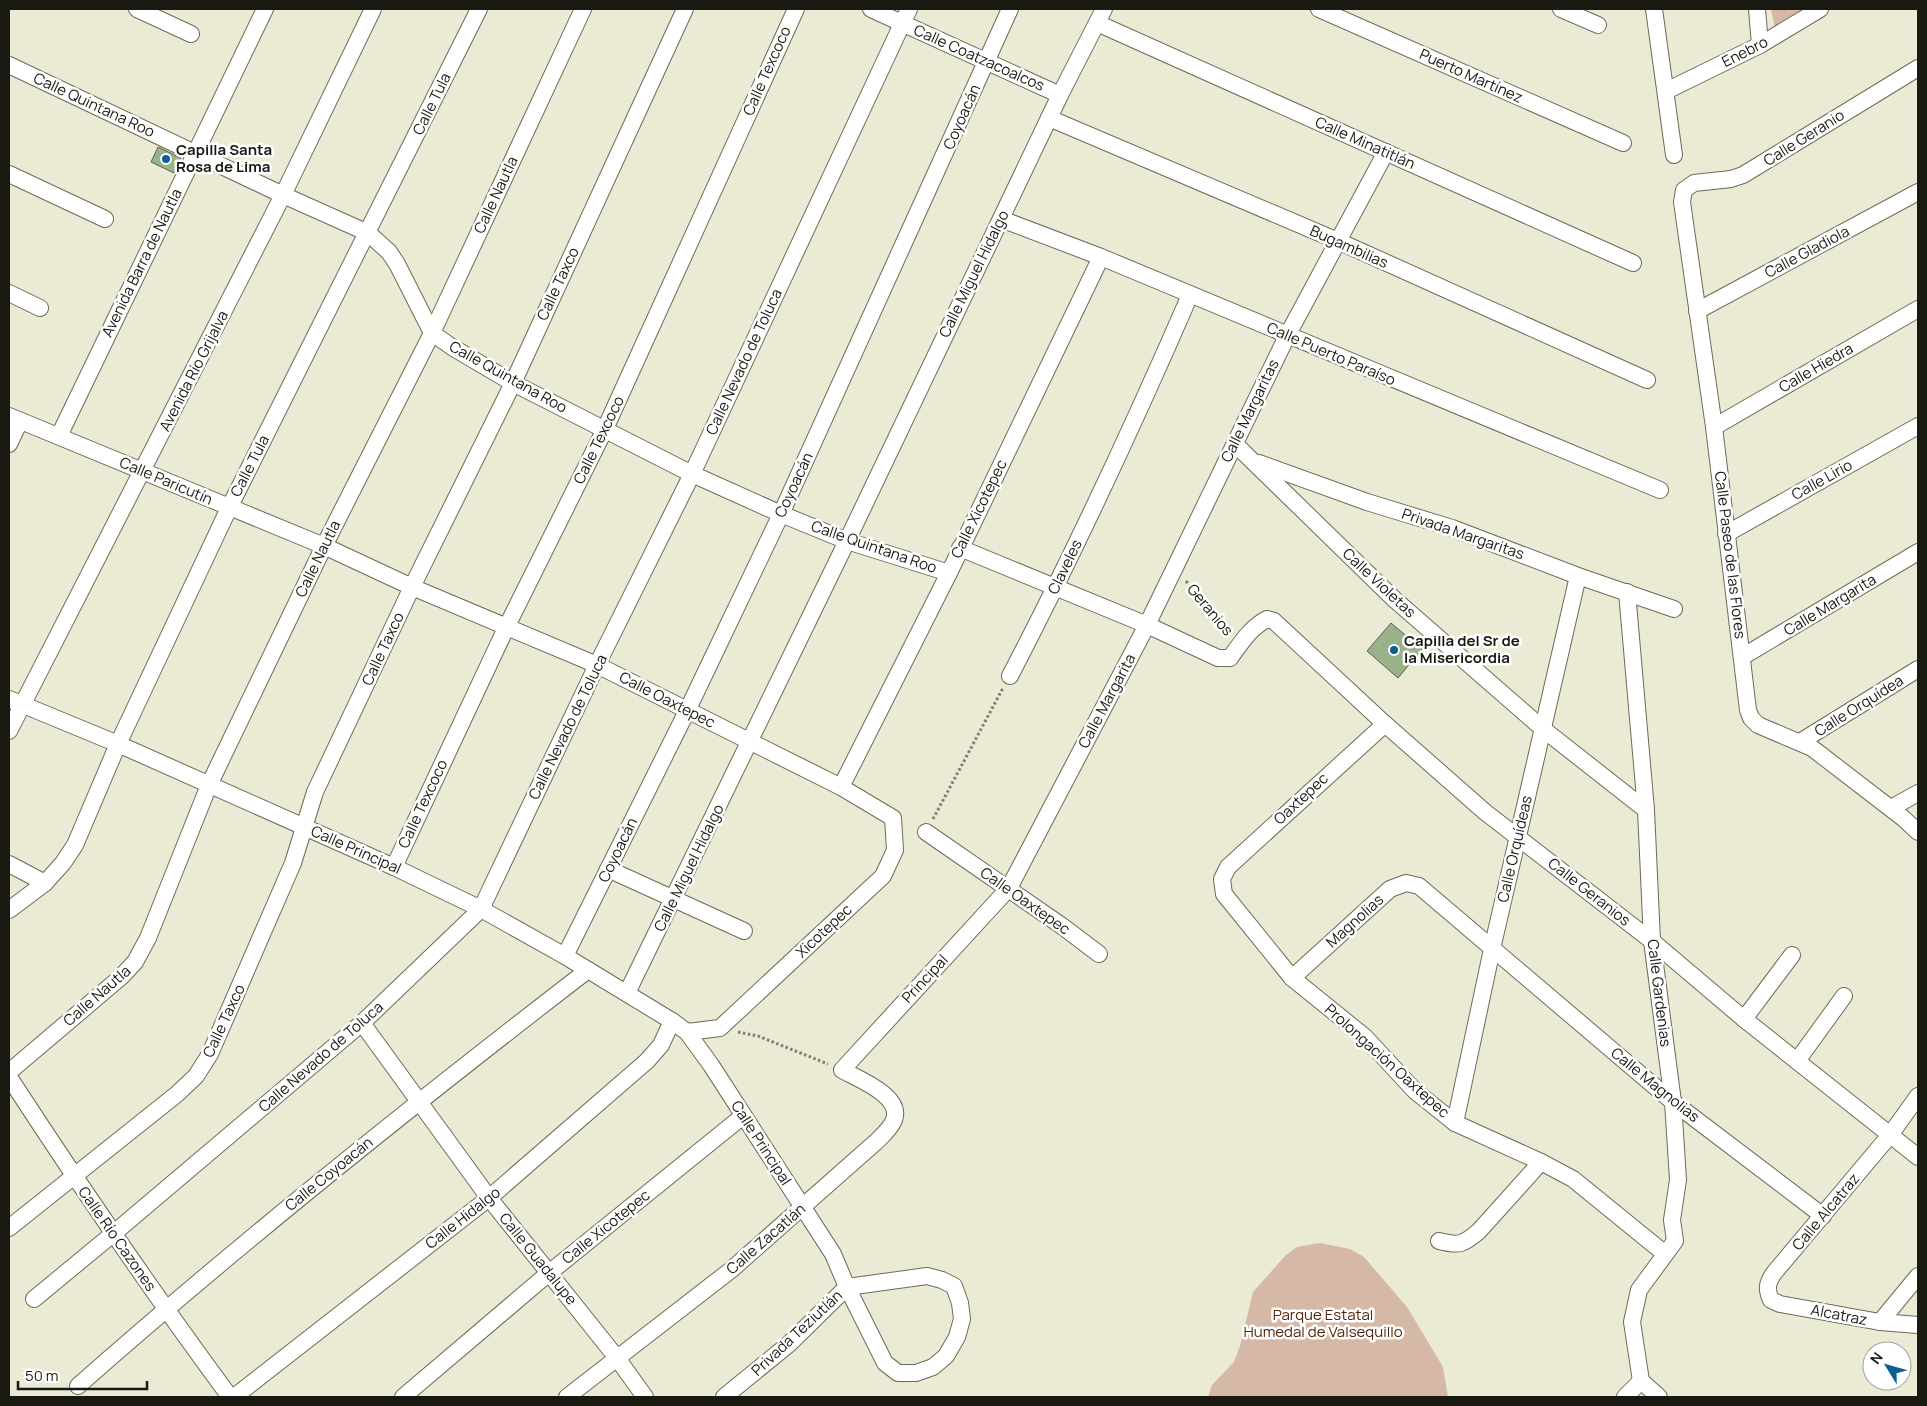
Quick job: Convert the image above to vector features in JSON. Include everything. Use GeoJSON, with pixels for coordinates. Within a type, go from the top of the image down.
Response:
{"type":"FeatureCollection","features":[{"type":"Feature","properties":{"kind":"street"},"geometry":{"type":"LineString","coordinates":[[137,9],[191,34]]}},
{"type":"Feature","properties":{"kind":"street","name":"Avenida Barra de Nautla"},"geometry":{"type":"LineString","coordinates":[[58,436],[265,9]]}},
{"type":"Feature","properties":{"kind":"street","name":"Avenida Río Grijalva"},"geometry":{"type":"LineString","coordinates":[[9,731],[15,702],[142,471],[284,195],[373,9]]}},
{"type":"Feature","properties":{"kind":"street","name":"Calle Tula"},"geometry":{"type":"LineString","coordinates":[[9,910],[46,883],[64,863],[75,845],[118,744],[229,508],[479,9]]}},
{"type":"Feature","properties":{"kind":"street","name":"Calle Nautla"},"geometry":{"type":"LineString","coordinates":[[9,1072],[121,977],[135,962],[148,938],[209,785],[324,546],[432,333],[583,9]]}},
{"type":"Feature","properties":{"kind":"street","name":"Calle Taxco"},"geometry":{"type":"LineString","coordinates":[[9,1228],[177,1094],[196,1076],[210,1054],[293,863],[315,792],[412,587],[513,383],[685,9]]}},
{"type":"Feature","properties":{"kind":"street","name":"Calle Texcoco"},"geometry":{"type":"LineString","coordinates":[[394,867],[506,628],[605,429],[796,9]]}},
{"type":"Feature","properties":{"kind":"street","name":"Calle Coatzacoalcos"},"geometry":{"type":"LineString","coordinates":[[871,9],[906,16],[987,61],[1060,95]]}},
{"type":"Feature","properties":{"kind":"street","name":"Coyoacán"},"geometry":{"type":"LineString","coordinates":[[565,956],[688,709],[781,514],[1010,9]]}},
{"type":"Feature","properties":{"kind":"street","name":"Puerto Martínez"},"geometry":{"type":"LineString","coordinates":[[1319,9],[1623,144]]}},
{"type":"Feature","properties":{"kind":"street"},"geometry":{"type":"LineString","coordinates":[[1561,9],[1598,25]]}},
{"type":"Feature","properties":{"kind":"street"},"geometry":{"type":"LineString","coordinates":[[1654,9],[1674,156]]}},
{"type":"Feature","properties":{"kind":"street"},"geometry":{"type":"LineString","coordinates":[[1757,9],[1760,46]]}},
{"type":"Feature","properties":{"kind":"street","name":"Enebro"},"geometry":{"type":"LineString","coordinates":[[1666,90],[1760,46],[1820,9]]}},
{"type":"Feature","properties":{"kind":"street","name":"Calle Nevado de Toluca"},"geometry":{"type":"LineString","coordinates":[[34,1299],[362,1023],[481,909],[597,665],[692,474],[906,16]]}},
{"type":"Feature","properties":{"kind":"street","name":"Calle Miguel Hidalgo"},"geometry":{"type":"LineString","coordinates":[[627,993],[847,541],[1060,95],[1101,16]]}},
{"type":"Feature","properties":{"kind":"street","name":"Calle Minatitlán"},"geometry":{"type":"LineString","coordinates":[[1101,16],[1386,152],[1633,263]]}},
{"type":"Feature","properties":{"kind":"street","name":"Calle Quintana Roo"},"geometry":{"type":"LineString","coordinates":[[9,65],[368,233],[389,252],[397,264],[432,333],[513,383],[692,474],[781,514],[847,541],[949,572]]}},
{"type":"Feature","properties":{"kind":"street","name":"Calle Geranio"},"geometry":{"type":"LineString","coordinates":[[1684,190],[1694,183],[1731,179],[1754,169],[1918,68]]}},
{"type":"Feature","properties":{"kind":"street","name":"Bugambilias"},"geometry":{"type":"LineString","coordinates":[[1049,118],[1338,242],[1647,380]]}},
{"type":"Feature","properties":{"kind":"street","name":"Calle Margaritas"},"geometry":{"type":"LineString","coordinates":[[1201,512],[1287,336],[1386,152]]}},
{"type":"Feature","properties":{"kind":"street"},"geometry":{"type":"LineString","coordinates":[[9,174],[105,218]]}},
{"type":"Feature","properties":{"kind":"street","name":"Calle Paseo de las Flores"},"geometry":{"type":"LineString","coordinates":[[1684,190],[1682,202],[1714,427],[1748,710],[1751,718],[1758,725],[1812,748],[1891,808],[1918,832]]}},
{"type":"Feature","properties":{"kind":"street","name":"Calle Gladiola"},"geometry":{"type":"LineString","coordinates":[[1696,311],[1918,192]]}},
{"type":"Feature","properties":{"kind":"street","name":"Calle Puerto Paraíso"},"geometry":{"type":"LineString","coordinates":[[1001,219],[1101,257],[1660,490]]}},
{"type":"Feature","properties":{"kind":"street","name":"Calle Xicotepec"},"geometry":{"type":"LineString","coordinates":[[841,787],[949,572],[1101,257]]}},
{"type":"Feature","properties":{"kind":"street"},"geometry":{"type":"LineString","coordinates":[[9,294],[40,308]]}},
{"type":"Feature","properties":{"kind":"street","name":"Claveles"},"geometry":{"type":"LineString","coordinates":[[1010,676],[1056,588],[1138,415],[1190,295]]}},
{"type":"Feature","properties":{"kind":"street","name":"Calle Hiedra"},"geometry":{"type":"LineString","coordinates":[[1714,427],[1918,309]]}},
{"type":"Feature","properties":{"kind":"street"},"geometry":{"type":"LineString","coordinates":[[9,444],[14,418]]}},
{"type":"Feature","properties":{"kind":"street","name":"Calle Paricutín"},"geometry":{"type":"LineString","coordinates":[[14,418],[324,546]]}},
{"type":"Feature","properties":{"kind":"street","name":"Calle Lirio"},"geometry":{"type":"LineString","coordinates":[[1726,534],[1918,426]]}},
{"type":"Feature","properties":{"kind":"street","name":"Calle Violetas"},"geometry":{"type":"LineString","coordinates":[[1235,444],[1394,599],[1543,729],[1646,810]]}},
{"type":"Feature","properties":{"kind":"street","name":"Privada Margaritas"},"geometry":{"type":"LineString","coordinates":[[1252,460],[1367,502],[1452,528],[1578,576],[1674,609]]}},
{"type":"Feature","properties":{"kind":"street","name":"Calle Margarita"},"geometry":{"type":"LineString","coordinates":[[1009,888],[1147,625],[1201,512]]}},
{"type":"Feature","properties":{"kind":"street","name":"Calle Oaxtepec"},"geometry":{"type":"LineString","coordinates":[[324,546],[506,628],[597,665],[841,787],[893,818]]}},
{"type":"Feature","properties":{"kind":"street"},"geometry":{"type":"LineString","coordinates":[[960,548],[1147,625],[1218,658],[1230,658],[1239,646]]}},
{"type":"Feature","properties":{"kind":"street","name":"Calle Margarita"},"geometry":{"type":"LineString","coordinates":[[1742,657],[1918,552]]}},
{"type":"Feature","properties":{"kind":"street","name":"Calle Orquídeas"},"geometry":{"type":"LineString","coordinates":[[1455,1123],[1517,836],[1578,576]]}},
{"type":"Feature","properties":{"kind":"street","name":"Calle Gardenias"},"geometry":{"type":"LineString","coordinates":[[1627,592],[1646,810],[1652,941],[1673,1102],[1678,1180],[1672,1220],[1675,1241],[1664,1253],[1639,1290],[1632,1322],[1641,1381]]}},
{"type":"Feature","properties":{"kind":"street","name":"Geranios"},"geometry":{"type":"LineString","coordinates":[[1239,646],[1246,636],[1267,619]]}},
{"type":"Feature","properties":{"kind":"street","name":"Calle Geranios"},"geometry":{"type":"LineString","coordinates":[[1267,619],[1274,621],[1385,724],[1485,812],[1652,941],[1744,1019],[1918,1157]]}},
{"type":"Feature","properties":{"kind":"street","name":"Calle Orquídea"},"geometry":{"type":"LineString","coordinates":[[1800,742],[1918,669]]}},
{"type":"Feature","properties":{"kind":"street","name":"Calle Principal"},"geometry":{"type":"LineString","coordinates":[[15,702],[118,744],[394,867],[481,909],[565,956],[672,1021],[687,1032],[712,1065],[833,1254],[847,1287],[885,1363],[898,1373],[916,1373],[933,1367],[946,1356],[957,1337],[962,1319],[960,1303],[954,1286],[942,1280],[927,1276],[847,1287]]}},
{"type":"Feature","properties":{"kind":"street","name":"Oaxtepec"},"geometry":{"type":"LineString","coordinates":[[1222,879],[1228,867],[1385,724]]}},
{"type":"Feature","properties":{"kind":"street"},"geometry":{"type":"LineString","coordinates":[[1891,808],[1918,793]]}},
{"type":"Feature","properties":{"kind":"street","name":"Xicotepec"},"geometry":{"type":"LineString","coordinates":[[720,1028],[883,876],[894,850],[893,818]]}},
{"type":"Feature","properties":{"kind":"street","name":"Calle Oaxtepec"},"geometry":{"type":"LineString","coordinates":[[926,832],[1009,888],[1099,954]]}},
{"type":"Feature","properties":{"kind":"street"},"geometry":{"type":"LineString","coordinates":[[9,864],[46,883]]}},
{"type":"Feature","properties":{"kind":"street"},"geometry":{"type":"LineString","coordinates":[[608,869],[744,931]]}},
{"type":"Feature","properties":{"kind":"street","name":"Prolongación Oaxtepec"},"geometry":{"type":"LineString","coordinates":[[1222,879],[1224,894],[1292,978],[1365,1037],[1415,1091],[1455,1123],[1541,1162],[1573,1179],[1664,1253]]}},
{"type":"Feature","properties":{"kind":"street","name":"Magnolias"},"geometry":{"type":"LineString","coordinates":[[1292,978],[1390,889],[1406,882],[1419,886],[1492,949]]}},
{"type":"Feature","properties":{"kind":"street","name":"Principal"},"geometry":{"type":"LineString","coordinates":[[842,1070],[1009,888]]}},
{"type":"Feature","properties":{"kind":"street","name":"Calle Magnolias"},"geometry":{"type":"LineString","coordinates":[[1492,949],[1673,1102],[1823,1216]]}},
{"type":"Feature","properties":{"kind":"street"},"geometry":{"type":"LineString","coordinates":[[1744,1019],[1792,955]]}},
{"type":"Feature","properties":{"kind":"street","name":"Calle Coyoacán"},"geometry":{"type":"LineString","coordinates":[[78,1386],[165,1309],[418,1101],[588,970]]}},
{"type":"Feature","properties":{"kind":"street"},"geometry":{"type":"LineString","coordinates":[[1797,1060],[1844,996]]}},
{"type":"Feature","properties":{"kind":"street","name":"Calle Hidalgo"},"geometry":{"type":"LineString","coordinates":[[234,1397],[489,1198],[647,1061],[661,1045],[672,1021]]}},
{"type":"Feature","properties":{"kind":"street","name":"Calle Guadalupe"},"geometry":{"type":"LineString","coordinates":[[362,1023],[489,1198],[617,1358],[645,1397]]}},
{"type":"Feature","properties":{"kind":"street"},"geometry":{"type":"LineString","coordinates":[[687,1032],[720,1028]]}},
{"type":"Feature","properties":{"kind":"street","name":"Calle Zacatlán"},"geometry":{"type":"LineString","coordinates":[[568,1397],[731,1270],[889,1129],[895,1118],[893,1104],[888,1096],[842,1070]]}},
{"type":"Feature","properties":{"kind":"street","name":"Calle Río Cazones"},"geometry":{"type":"LineString","coordinates":[[9,1077],[73,1176],[165,1309],[230,1397]]}},
{"type":"Feature","properties":{"kind":"street","name":"Calle Alcatraz"},"geometry":{"type":"LineString","coordinates":[[1767,1291],[1768,1282],[1771,1277],[1890,1135],[1918,1096]]}},
{"type":"Feature","properties":{"kind":"street","name":"Calle Xicotepec"},"geometry":{"type":"LineString","coordinates":[[403,1397],[549,1272],[743,1116]]}},
{"type":"Feature","properties":{"kind":"street"},"geometry":{"type":"LineString","coordinates":[[1439,1241],[1455,1245],[1469,1240],[1541,1162]]}},
{"type":"Feature","properties":{"kind":"street"},"geometry":{"type":"LineString","coordinates":[[1880,1322],[1918,1276]]}},
{"type":"Feature","properties":{"kind":"street","name":"Privada Teziutlán"},"geometry":{"type":"LineString","coordinates":[[724,1397],[790,1344],[847,1287]]}},
{"type":"Feature","properties":{"kind":"street","name":"Alcatraz"},"geometry":{"type":"LineString","coordinates":[[1767,1291],[1771,1300],[1780,1304],[1880,1322],[1918,1326]]}},
{"type":"Feature","properties":{"kind":"street"},"geometry":{"type":"LineString","coordinates":[[1625,1397],[1641,1381],[1659,1397]]}},
{"type":"Feature","properties":{"kind":"path","name":"Geranios"},"geometry":{"type":"LineString","coordinates":[[1175,568],[1239,646]]}},
{"type":"Feature","properties":{"kind":"path"},"geometry":{"type":"LineString","coordinates":[[926,832],[1010,676]]}},
{"type":"Feature","properties":{"kind":"path"},"geometry":{"type":"LineString","coordinates":[[720,1028],[758,1036],[842,1070]]}},
{"type":"Feature","properties":{"kind":"green space"},"geometry":{"type":"Polygon","coordinates":[[[1771,9],[1808,9],[1775,29],[1771,9]]]}},
{"type":"Feature","properties":{"kind":"green space","name":"Parque Estatal Humedal de Valsequillo"},"geometry":{"type":"Polygon","coordinates":[[[1320,1243],[1350,1249],[1364,1257],[1407,1307],[1443,1367],[1448,1397],[1208,1397],[1212,1385],[1234,1362],[1240,1346],[1253,1292],[1286,1255],[1297,1247],[1320,1243]]]}},
{"type":"Feature","properties":{"kind":"building","name":"Capilla Santa Rosa de Lima"},"geometry":{"type":"Polygon","coordinates":[[[158,147],[181,158],[174,173],[151,162],[158,147]]]}},
{"type":"Feature","properties":{"kind":"building","name":"Capilla del Sr de la Misericordia"},"geometry":{"type":"Polygon","coordinates":[[[1391,623],[1422,649],[1398,678],[1367,651],[1391,623]]]}},
{"type":"Feature","properties":{"kind":"place","name":"Capilla Santa Rosa de Lima"},"geometry":{"type":"Point","coordinates":[166,159]}},
{"type":"Feature","properties":{"kind":"place","name":"Capilla del Sr de la Misericordia"},"geometry":{"type":"Point","coordinates":[1394,650]}}]}
